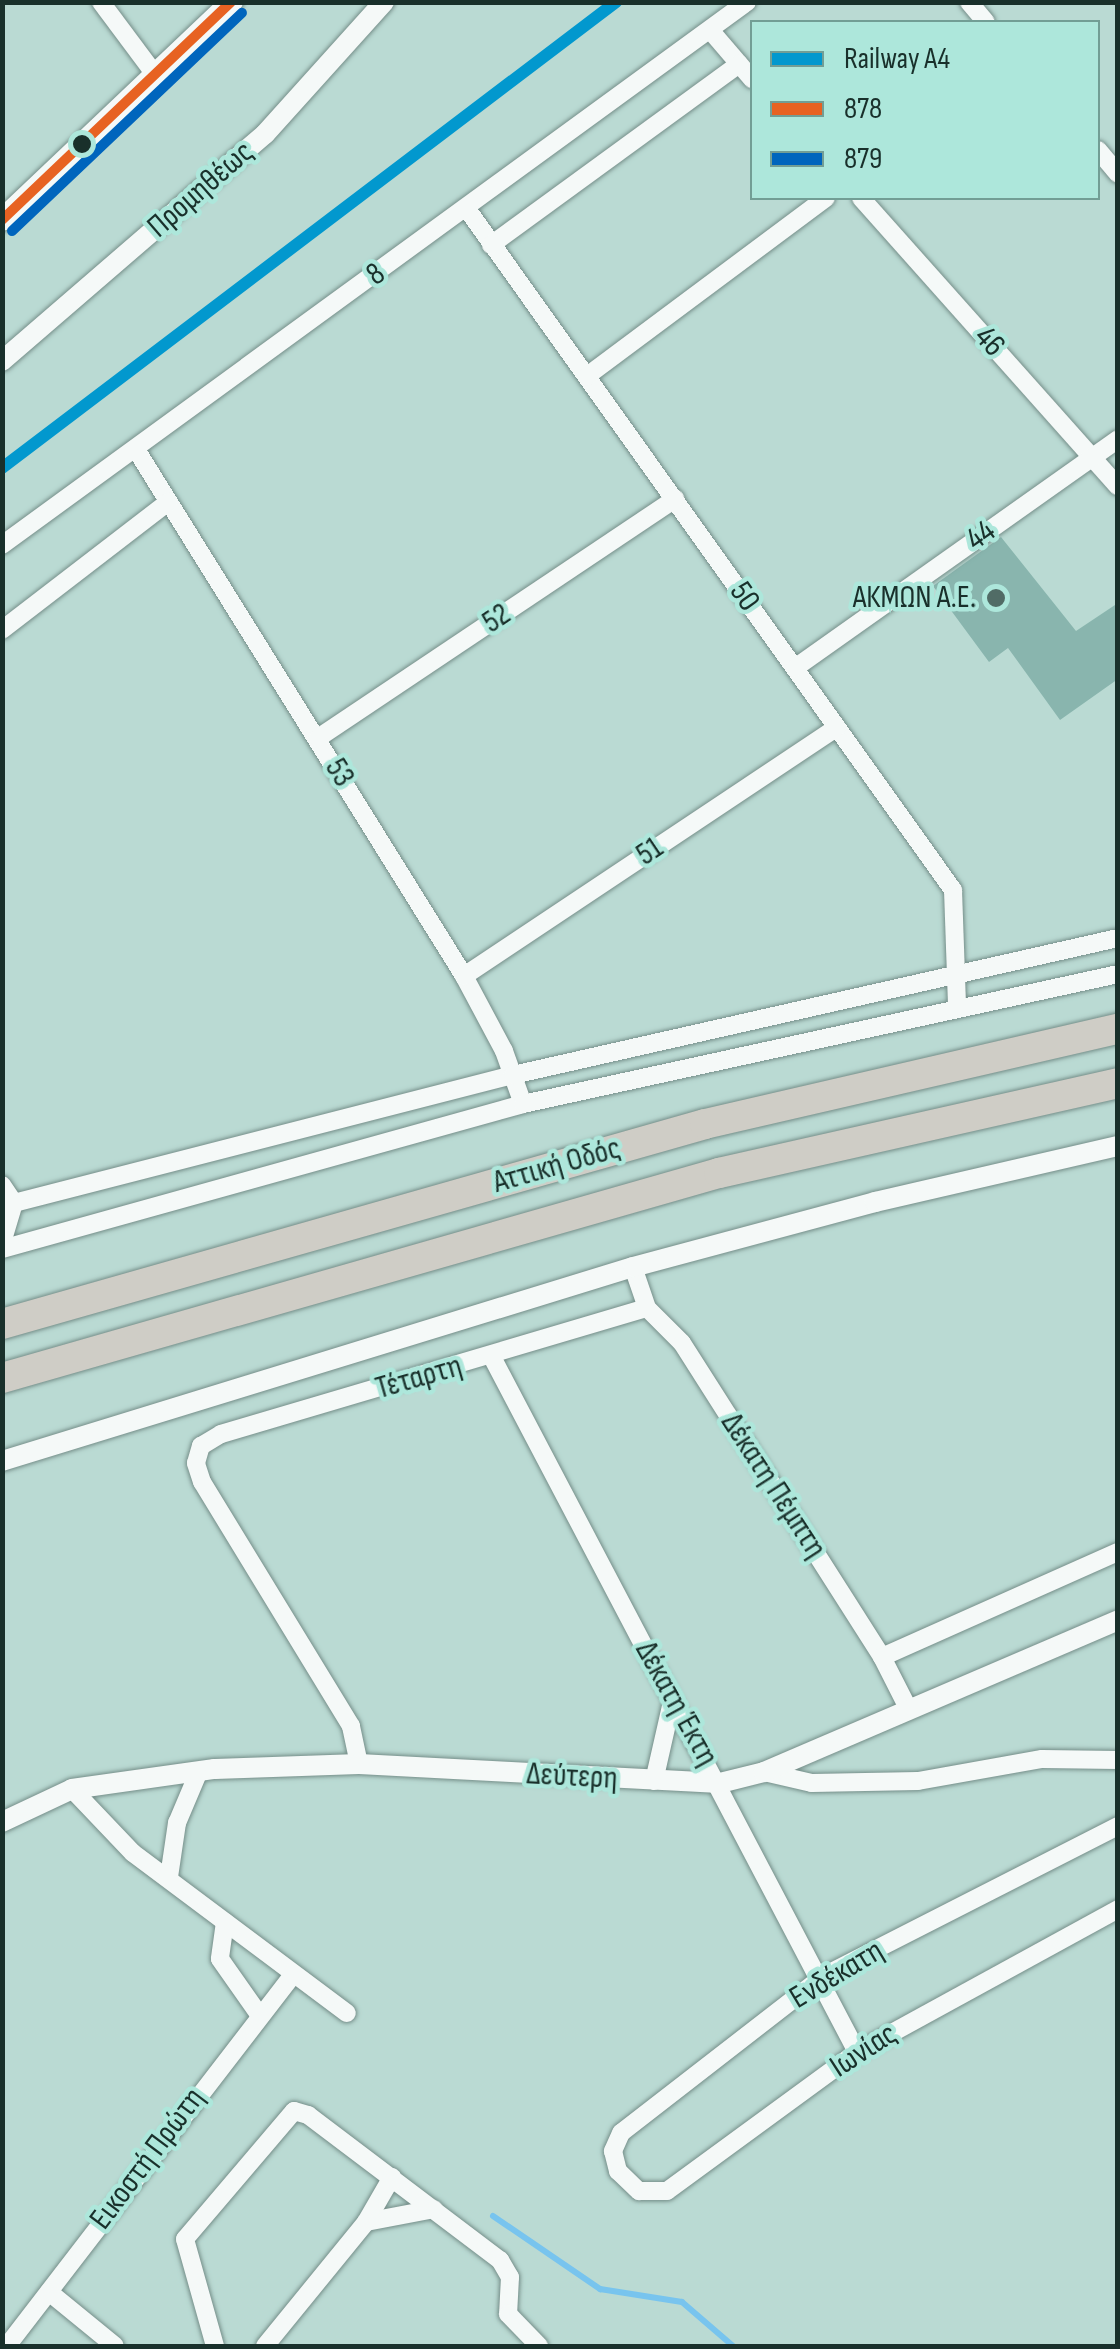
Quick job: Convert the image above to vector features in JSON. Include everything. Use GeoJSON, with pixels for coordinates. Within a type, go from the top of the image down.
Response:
{"type":"FeatureCollection","features":[{"type":"Feature","properties":{"kind":"highway","name":"Αττική Οδός"},"geometry":{"type":"LineString","coordinates":[[2,1324],[705,1124],[1118,1029]]}},
{"type":"Feature","properties":{"kind":"highway","name":"Αττική Οδός"},"geometry":{"type":"LineString","coordinates":[[2,1378],[718,1173],[1118,1083]]}},
{"type":"Feature","properties":{"kind":"main road"},"geometry":{"type":"LineString","coordinates":[[5,213],[157,77],[232,2]]}},
{"type":"Feature","properties":{"kind":"street"},"geometry":{"type":"LineString","coordinates":[[100,2],[157,77]]}},
{"type":"Feature","properties":{"kind":"street","name":"Προμηθέως"},"geometry":{"type":"LineString","coordinates":[[2,362],[265,134],[384,2]]}},
{"type":"Feature","properties":{"kind":"street","name":"8"},"geometry":{"type":"LineString","coordinates":[[2,544],[137,451],[747,2]]}},
{"type":"Feature","properties":{"kind":"street"},"geometry":{"type":"LineString","coordinates":[[710,30],[750,77]]}},
{"type":"Feature","properties":{"kind":"street"},"geometry":{"type":"LineString","coordinates":[[491,245],[739,64]]}},
{"type":"Feature","properties":{"kind":"street"},"geometry":{"type":"LineString","coordinates":[[1100,152],[1118,174]]}},
{"type":"Feature","properties":{"kind":"street"},"geometry":{"type":"LineString","coordinates":[[586,376],[823,200]]}},
{"type":"Feature","properties":{"kind":"street","name":"46"},"geometry":{"type":"LineString","coordinates":[[863,200],[1118,486]]}},
{"type":"Feature","properties":{"kind":"street","name":"50"},"geometry":{"type":"LineString","coordinates":[[467,208],[953,890],[958,1007]]}},
{"type":"Feature","properties":{"kind":"street","name":"44"},"geometry":{"type":"LineString","coordinates":[[794,668],[1118,439]]}},
{"type":"Feature","properties":{"kind":"street","name":"53"},"geometry":{"type":"LineString","coordinates":[[137,451],[464,976],[513,1075],[523,1104]]}},
{"type":"Feature","properties":{"kind":"street","name":"52"},"geometry":{"type":"LineString","coordinates":[[318,738],[675,499]]}},
{"type":"Feature","properties":{"kind":"street"},"geometry":{"type":"LineString","coordinates":[[2,630],[168,502]]}},
{"type":"Feature","properties":{"kind":"street","name":"51"},"geometry":{"type":"LineString","coordinates":[[464,976],[837,728]]}},
{"type":"Feature","properties":{"kind":"street"},"geometry":{"type":"LineString","coordinates":[[14,1203],[513,1075],[1118,938]]}},
{"type":"Feature","properties":{"kind":"street"},"geometry":{"type":"LineString","coordinates":[[2,1246],[523,1104],[1118,974]]}},
{"type":"Feature","properties":{"kind":"street"},"geometry":{"type":"LineString","coordinates":[[2,1462],[633,1267],[875,1202],[1118,1146]]}},
{"type":"Feature","properties":{"kind":"street"},"geometry":{"type":"LineString","coordinates":[[2,1184],[14,1203],[2,1246]]}},
{"type":"Feature","properties":{"kind":"street","name":"Δέκατη Πέμπτη"},"geometry":{"type":"LineString","coordinates":[[633,1267],[648,1308],[682,1343],[882,1657],[909,1710]]}},
{"type":"Feature","properties":{"kind":"street","name":"Τέταρτη"},"geometry":{"type":"LineString","coordinates":[[358,1764],[351,1726],[202,1482],[198,1455],[221,1434],[648,1308]]}},
{"type":"Feature","properties":{"kind":"street","name":"Δέκατη Έκτη"},"geometry":{"type":"LineString","coordinates":[[492,1357],[672,1702],[720,1783],[822,1977],[857,2052]]}},
{"type":"Feature","properties":{"kind":"street"},"geometry":{"type":"LineString","coordinates":[[882,1657],[1118,1552]]}},
{"type":"Feature","properties":{"kind":"street","name":"Δεύτερη"},"geometry":{"type":"LineString","coordinates":[[2,1822],[72,1788],[199,1772],[358,1764],[720,1783],[764,1772],[1118,1620]]}},
{"type":"Feature","properties":{"kind":"street"},"geometry":{"type":"LineString","coordinates":[[654,1780],[672,1702]]}},
{"type":"Feature","properties":{"kind":"street"},"geometry":{"type":"LineString","coordinates":[[764,1772],[812,1783],[918,1781],[1042,1759],[1118,1760]]}},
{"type":"Feature","properties":{"kind":"street"},"geometry":{"type":"LineString","coordinates":[[169,1877],[177,1824],[199,1772]]}},
{"type":"Feature","properties":{"kind":"street"},"geometry":{"type":"LineString","coordinates":[[72,1788],[133,1853],[347,2013]]}},
{"type":"Feature","properties":{"kind":"street","name":"Ενδέκατη"},"geometry":{"type":"LineString","coordinates":[[624,2178],[613,2151],[621,2133],[822,1977],[1118,1826]]}},
{"type":"Feature","properties":{"kind":"street","name":"Ιωνίας"},"geometry":{"type":"LineString","coordinates":[[624,2178],[639,2190],[667,2192],[857,2052],[1118,1909]]}},
{"type":"Feature","properties":{"kind":"street"},"geometry":{"type":"LineString","coordinates":[[226,1922],[220,1959],[260,2016]]}},
{"type":"Feature","properties":{"kind":"street","name":"Εικοστή Πρώτη"},"geometry":{"type":"LineString","coordinates":[[7,2346],[293,1975]]}},
{"type":"Feature","properties":{"kind":"street"},"geometry":{"type":"LineString","coordinates":[[215,2346],[185,2258],[185,2239],[282,2118],[294,2111],[308,2114],[506,2267],[508,2314],[539,2346]]}},
{"type":"Feature","properties":{"kind":"street"},"geometry":{"type":"LineString","coordinates":[[265,2346],[366,2222],[392,2177]]}},
{"type":"Feature","properties":{"kind":"street"},"geometry":{"type":"LineString","coordinates":[[366,2222],[434,2209]]}},
{"type":"Feature","properties":{"kind":"street"},"geometry":{"type":"LineString","coordinates":[[49,2292],[116,2346]]}},
{"type":"Feature","properties":{"kind":"building"},"geometry":{"type":"Polygon","coordinates":[[[1001,537],[1076,631],[1118,603],[1118,679],[1060,720],[1008,648],[989,662],[933,586],[1001,537]]]}},
{"type":"Feature","properties":{"kind":"waterway"},"geometry":{"type":"LineString","coordinates":[[493,2216],[600,2289],[682,2302],[733,2346]]}},
{"type":"Feature","properties":{"kind":"rail line","name":"A4"},"geometry":{"type":"LineString","coordinates":[[2,468],[616,2]]}},
{"type":"Feature","properties":{"kind":"transit line","name":"878"},"geometry":{"type":"LineString","coordinates":[[2,220],[231,2]]}},
{"type":"Feature","properties":{"kind":"transit line","name":"879"},"geometry":{"type":"LineString","coordinates":[[12,231],[242,13]]}},
{"type":"Feature","properties":{"kind":"place","name":"ΑΚΜΩΝ Α.Ε."},"geometry":{"type":"Point","coordinates":[996,598]}}]}
